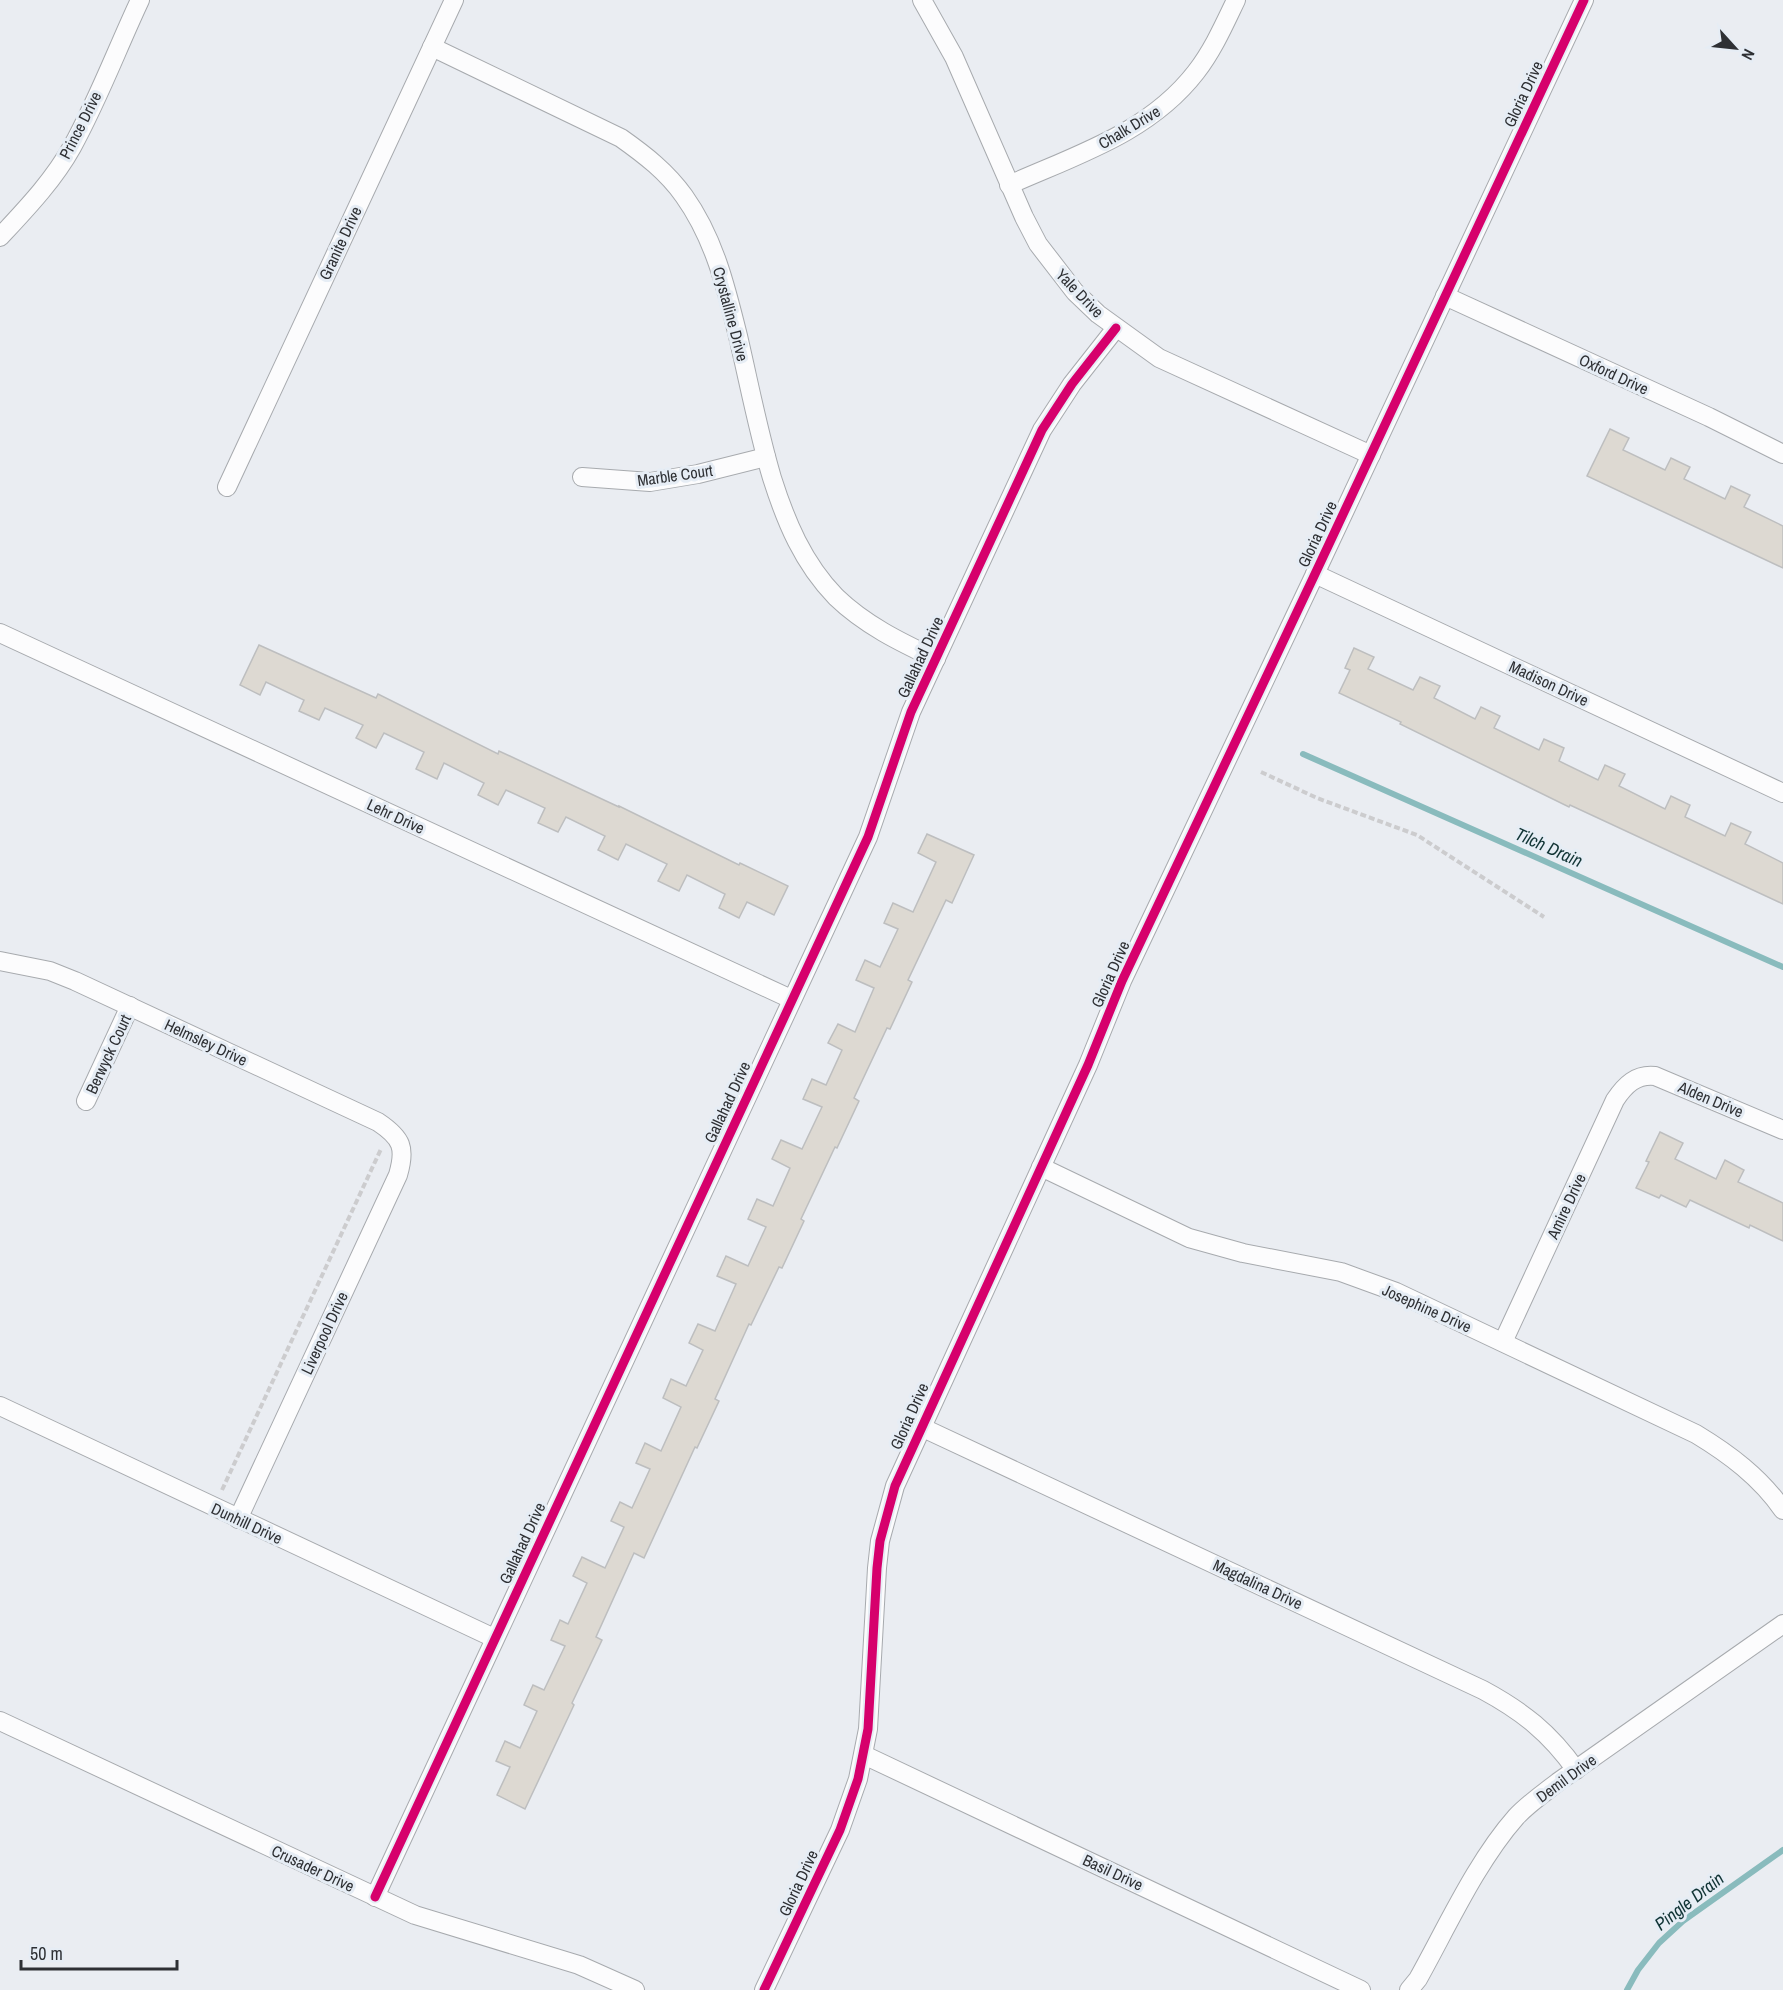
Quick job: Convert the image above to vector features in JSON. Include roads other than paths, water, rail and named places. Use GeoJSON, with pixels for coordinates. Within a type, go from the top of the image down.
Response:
{"type":"FeatureCollection","features":[{"type":"Feature","properties":{"kind":"street","name":"Prince Drive"},"geometry":{"type":"LineString","coordinates":[[0,237],[37,196],[71,147],[140,0]]}},
{"type":"Feature","properties":{"kind":"street","name":"Granite Drive"},"geometry":{"type":"LineString","coordinates":[[227,487],[453,0]]}},
{"type":"Feature","properties":{"kind":"street","name":"Yale Drive"},"geometry":{"type":"LineString","coordinates":[[922,0],[954,57],[1009,185],[1038,244],[1076,292],[1098,314],[1160,358],[1371,455]]}},
{"type":"Feature","properties":{"kind":"street","name":"Chalk Drive"},"geometry":{"type":"LineString","coordinates":[[1009,185],[1123,134],[1163,107],[1196,72],[1212,49],[1236,0]]}},
{"type":"Feature","properties":{"kind":"street","name":"Gloria Drive"},"geometry":{"type":"LineString","coordinates":[[764,1990],[840,1830],[850,1805],[864,1755],[871,1693],[880,1541],[895,1486],[1088,1065],[1122,981],[1584,0]]}},
{"type":"Feature","properties":{"kind":"street","name":"Crystalline Drive"},"geometry":{"type":"LineString","coordinates":[[432,47],[621,138],[645,155],[683,195],[699,220],[722,273],[766,457],[793,537],[805,558],[830,590],[852,611],[892,638],[936,659]]}},
{"type":"Feature","properties":{"kind":"street","name":"Oxford Drive"},"geometry":{"type":"LineString","coordinates":[[1445,296],[1783,454]]}},
{"type":"Feature","properties":{"kind":"street","name":"Gallahad Drive"},"geometry":{"type":"LineString","coordinates":[[375,1897],[868,837],[902,735],[1042,430],[1072,384],[1116,328]]}},
{"type":"Feature","properties":{"kind":"street","name":"Marble Court"},"geometry":{"type":"LineString","coordinates":[[582,477],[650,482],[698,474],[766,457]]}},
{"type":"Feature","properties":{"kind":"street","name":"Madison Drive"},"geometry":{"type":"LineString","coordinates":[[1315,574],[1783,793]]}},
{"type":"Feature","properties":{"kind":"street","name":"Lehr Drive"},"geometry":{"type":"LineString","coordinates":[[0,633],[792,999]]}},
{"type":"Feature","properties":{"kind":"street","name":"Helmsley Drive"},"geometry":{"type":"LineString","coordinates":[[0,961],[50,971],[129,1006],[378,1122],[390,1130],[394,1143]]}},
{"type":"Feature","properties":{"kind":"street","name":"Berwyck Court"},"geometry":{"type":"LineString","coordinates":[[86,1101],[129,1006]]}},
{"type":"Feature","properties":{"kind":"street","name":"Alden Drive"},"geometry":{"type":"LineString","coordinates":[[1638,1077],[1655,1076],[1783,1131]]}},
{"type":"Feature","properties":{"kind":"street","name":"Amire Drive"},"geometry":{"type":"LineString","coordinates":[[1503,1342],[1615,1100],[1623,1088],[1638,1077]]}},
{"type":"Feature","properties":{"kind":"street","name":"Liverpool Drive"},"geometry":{"type":"LineString","coordinates":[[238,1519],[398,1175],[402,1160],[394,1143]]}},
{"type":"Feature","properties":{"kind":"street","name":"Josephine Drive"},"geometry":{"type":"LineString","coordinates":[[1041,1167],[1189,1238],[1243,1253],[1341,1272],[1396,1292],[1696,1434],[1717,1447],[1757,1479],[1783,1510]]}},
{"type":"Feature","properties":{"kind":"street","name":"Dunhill Drive"},"geometry":{"type":"LineString","coordinates":[[0,1406],[494,1638]]}},
{"type":"Feature","properties":{"kind":"street","name":"Magdalina Drive"},"geometry":{"type":"LineString","coordinates":[[921,1427],[1506,1702],[1544,1731],[1561,1748],[1576,1770]]}},
{"type":"Feature","properties":{"kind":"street","name":"Demil Drive"},"geometry":{"type":"LineString","coordinates":[[1409,1990],[1418,1979],[1483,1863],[1516,1817],[1534,1800],[1783,1624]]}},
{"type":"Feature","properties":{"kind":"street","name":"Crusader Drive"},"geometry":{"type":"LineString","coordinates":[[0,1721],[375,1897],[439,1924],[579,1965],[635,1990]]}},
{"type":"Feature","properties":{"kind":"street","name":"Basil Drive"},"geometry":{"type":"LineString","coordinates":[[864,1755],[1361,1990]]}},
{"type":"Feature","properties":{"kind":"waterway","name":"Tilch Drain"},"geometry":{"type":"LineString","coordinates":[[1303,754],[1783,967]]}},
{"type":"Feature","properties":{"kind":"waterway","name":"Pingle Drain"},"geometry":{"type":"LineString","coordinates":[[1627,1990],[1638,1970],[1659,1943],[1683,1921],[1783,1850]]}}]}
